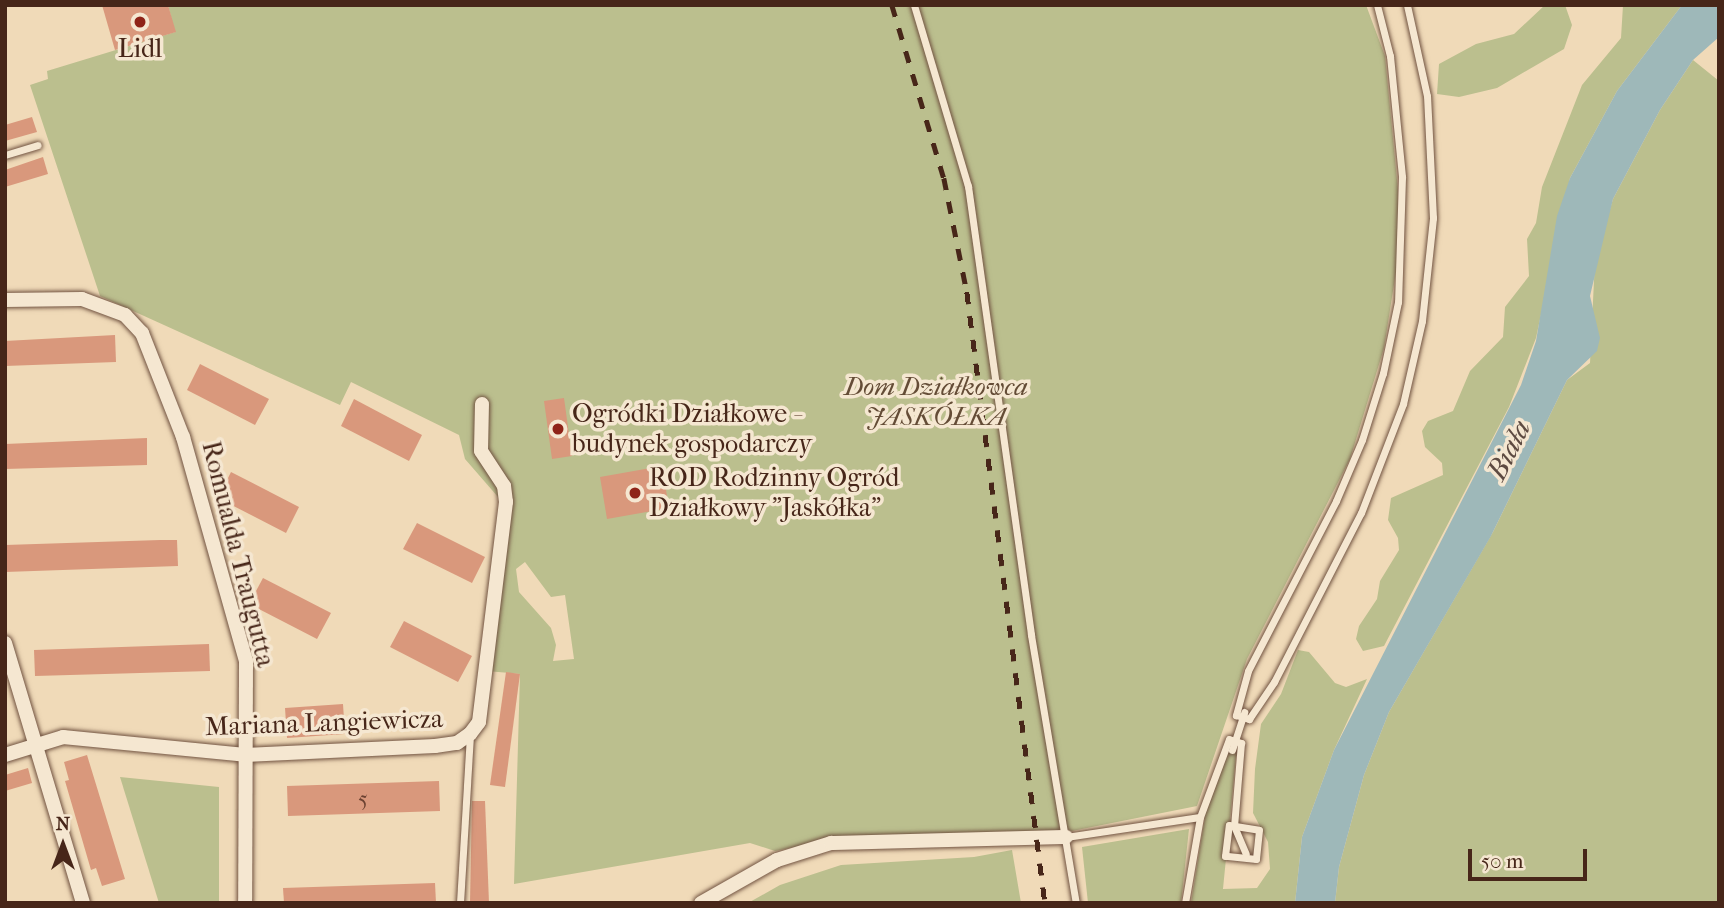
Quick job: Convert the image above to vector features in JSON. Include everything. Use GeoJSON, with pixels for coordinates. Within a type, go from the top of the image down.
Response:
{"type":"FeatureCollection","features":[{"type":"Feature","properties":{"kind":"street","name":"Romualda Traugutta"},"geometry":{"type":"LineString","coordinates":[[5,300],[82,299],[125,315],[142,333],[183,437],[246,661],[245,903]]}},
{"type":"Feature","properties":{"kind":"street","name":"Mariana Langiewicza"},"geometry":{"type":"LineString","coordinates":[[5,755],[62,737],[245,755],[435,746],[457,743],[470,734],[479,722],[506,502],[504,486],[487,467],[481,451],[482,404]]}},
{"type":"Feature","properties":{"kind":"street"},"geometry":{"type":"LineString","coordinates":[[5,643],[83,903]]}},
{"type":"Feature","properties":{"kind":"street"},"geometry":{"type":"LineString","coordinates":[[701,903],[777,860],[805,849],[874,840],[1066,837]]}},
{"type":"Feature","properties":{"kind":"lane"},"geometry":{"type":"LineString","coordinates":[[914,5],[968,186],[1031,635],[1076,903]]}},
{"type":"Feature","properties":{"kind":"lane"},"geometry":{"type":"LineString","coordinates":[[1377,5],[1390,56],[1402,177],[1398,302],[1383,373],[1362,440],[1336,501],[1248,671],[1236,715],[1243,714],[1249,719],[1274,682],[1341,555],[1383,463],[1403,404],[1427,289],[1433,218],[1427,96],[1407,5]]}},
{"type":"Feature","properties":{"kind":"lane"},"geometry":{"type":"LineString","coordinates":[[5,155],[38,145]]}},
{"type":"Feature","properties":{"kind":"lane"},"geometry":{"type":"LineString","coordinates":[[1233,745],[1243,714]]}},
{"type":"Feature","properties":{"kind":"lane"},"geometry":{"type":"LineString","coordinates":[[460,903],[470,734]]}},
{"type":"Feature","properties":{"kind":"lane"},"geometry":{"type":"LineString","coordinates":[[1185,903],[1200,817],[1228,739],[1233,745]]}},
{"type":"Feature","properties":{"kind":"lane"},"geometry":{"type":"LineString","coordinates":[[1233,745],[1241,743],[1234,826],[1246,854]]}},
{"type":"Feature","properties":{"kind":"lane"},"geometry":{"type":"LineString","coordinates":[[1066,837],[1200,817]]}},
{"type":"Feature","properties":{"kind":"lane"},"geometry":{"type":"LineString","coordinates":[[1229,825],[1234,826],[1259,830],[1256,859],[1225,856],[1229,825]]}},
{"type":"Feature","properties":{"kind":"green space","name":"Dom Działkowca JASKÓŁKA"},"geometry":{"type":"Polygon","coordinates":[[[168,5],[1366,5],[1385,56],[1398,190],[1398,259],[1384,348],[1350,459],[1247,659],[1197,806],[1072,831],[852,836],[775,851],[750,843],[514,884],[520,674],[486,671],[505,518],[498,497],[465,459],[459,435],[351,382],[340,405],[100,296],[30,85],[48,79],[47,71],[175,32],[168,5]],[[525,562],[516,569],[519,592],[551,628],[556,645],[553,661],[574,659],[565,595],[551,597],[525,562]]]}},
{"type":"Feature","properties":{"kind":"green space"},"geometry":{"type":"Polygon","coordinates":[[[1545,5],[1565,5],[1572,25],[1564,49],[1497,88],[1459,97],[1437,94],[1439,64],[1476,44],[1514,34],[1545,5]]]}},
{"type":"Feature","properties":{"kind":"green space"},"geometry":{"type":"Polygon","coordinates":[[[1623,5],[1682,5],[1617,91],[1570,178],[1536,338],[1509,407],[1384,646],[1363,651],[1356,639],[1359,626],[1377,599],[1380,581],[1399,550],[1398,538],[1388,520],[1391,498],[1443,475],[1442,463],[1425,447],[1422,431],[1428,421],[1453,411],[1470,371],[1503,337],[1505,307],[1529,276],[1527,239],[1536,223],[1542,187],[1582,85],[1621,38],[1623,5]]]}},
{"type":"Feature","properties":{"kind":"green space"},"geometry":{"type":"Polygon","coordinates":[[[1693,60],[1719,81],[1719,903],[1335,903],[1339,867],[1364,775],[1389,712],[1493,532],[1567,380],[1590,363],[1595,260],[1613,199],[1660,110],[1693,60]]]}},
{"type":"Feature","properties":{"kind":"green space"},"geometry":{"type":"Polygon","coordinates":[[[1298,650],[1309,652],[1335,683],[1346,687],[1367,679],[1334,750],[1302,837],[1295,903],[1191,903],[1206,810],[1231,746],[1237,747],[1223,889],[1257,888],[1270,869],[1268,842],[1253,813],[1255,769],[1261,724],[1281,694],[1298,650]]]}},
{"type":"Feature","properties":{"kind":"green space"},"geometry":{"type":"Polygon","coordinates":[[[120,777],[219,787],[219,903],[159,903],[120,777]]]}},
{"type":"Feature","properties":{"kind":"green space"},"geometry":{"type":"Polygon","coordinates":[[[1189,829],[1181,903],[1088,903],[1082,847],[1189,829]]]}},
{"type":"Feature","properties":{"kind":"green space"},"geometry":{"type":"Polygon","coordinates":[[[1012,850],[1021,903],[748,903],[780,885],[841,865],[974,857],[1012,850]]]}},
{"type":"Feature","properties":{"kind":"water","name":"Biała"},"geometry":{"type":"Polygon","coordinates":[[[1682,5],[1719,5],[1719,37],[1693,60],[1660,110],[1613,199],[1590,296],[1600,338],[1597,351],[1567,380],[1491,536],[1389,712],[1364,775],[1339,867],[1335,903],[1295,903],[1302,837],[1334,750],[1521,385],[1536,341],[1557,216],[1570,178],[1617,91],[1682,5]]]}},
{"type":"Feature","properties":{"kind":"building","name":"Lidl"},"geometry":{"type":"Polygon","coordinates":[[[102,5],[168,5],[176,32],[115,50],[102,5]]]}},
{"type":"Feature","properties":{"kind":"building"},"geometry":{"type":"Polygon","coordinates":[[[32,117],[37,132],[5,141],[5,125],[32,117]]]}},
{"type":"Feature","properties":{"kind":"building"},"geometry":{"type":"Polygon","coordinates":[[[43,157],[48,174],[5,187],[5,170],[43,157]]]}},
{"type":"Feature","properties":{"kind":"building"},"geometry":{"type":"Polygon","coordinates":[[[115,335],[116,362],[5,366],[5,341],[115,335]]]}},
{"type":"Feature","properties":{"kind":"building"},"geometry":{"type":"Polygon","coordinates":[[[200,364],[269,399],[255,425],[187,390],[200,364]]]}},
{"type":"Feature","properties":{"kind":"building","name":"Ogródki Działkowe - budynek gospodarczy"},"geometry":{"type":"Polygon","coordinates":[[[564,398],[572,456],[552,459],[544,401],[564,398]]]}},
{"type":"Feature","properties":{"kind":"building"},"geometry":{"type":"Polygon","coordinates":[[[354,399],[422,435],[409,461],[341,426],[354,399]]]}},
{"type":"Feature","properties":{"kind":"building"},"geometry":{"type":"Polygon","coordinates":[[[147,438],[147,465],[5,469],[5,444],[147,438]]]}},
{"type":"Feature","properties":{"kind":"building","name":"ROD Rodzinny Ogród Działkowy \"Jaskółka\""},"geometry":{"type":"Polygon","coordinates":[[[662,466],[669,508],[607,519],[600,477],[662,466]]]}},
{"type":"Feature","properties":{"kind":"building"},"geometry":{"type":"Polygon","coordinates":[[[231,472],[299,507],[286,533],[218,498],[231,472]]]}},
{"type":"Feature","properties":{"kind":"building"},"geometry":{"type":"Polygon","coordinates":[[[417,523],[485,557],[472,583],[403,549],[417,523]]]}},
{"type":"Feature","properties":{"kind":"building"},"geometry":{"type":"Polygon","coordinates":[[[177,540],[178,566],[5,572],[5,545],[177,540]]]}},
{"type":"Feature","properties":{"kind":"building"},"geometry":{"type":"Polygon","coordinates":[[[263,578],[331,613],[317,639],[249,604],[263,578]]]}},
{"type":"Feature","properties":{"kind":"building"},"geometry":{"type":"Polygon","coordinates":[[[404,621],[472,656],[458,682],[390,647],[404,621]]]}},
{"type":"Feature","properties":{"kind":"building"},"geometry":{"type":"Polygon","coordinates":[[[209,644],[210,671],[35,676],[34,650],[209,644]]]}},
{"type":"Feature","properties":{"kind":"building"},"geometry":{"type":"Polygon","coordinates":[[[506,672],[520,674],[505,787],[490,785],[506,672]]]}},
{"type":"Feature","properties":{"kind":"building"},"geometry":{"type":"Polygon","coordinates":[[[343,704],[344,719],[358,718],[359,733],[287,738],[285,708],[343,704]]]}},
{"type":"Feature","properties":{"kind":"building"},"geometry":{"type":"Polygon","coordinates":[[[87,755],[125,879],[102,886],[96,868],[91,870],[65,781],[69,780],[64,762],[87,755]]]}},
{"type":"Feature","properties":{"kind":"building"},"geometry":{"type":"Polygon","coordinates":[[[28,768],[32,783],[5,791],[5,775],[28,768]]]}},
{"type":"Feature","properties":{"kind":"building"},"geometry":{"type":"Polygon","coordinates":[[[439,781],[440,811],[288,816],[287,786],[439,781]]]}},
{"type":"Feature","properties":{"kind":"building"},"geometry":{"type":"Polygon","coordinates":[[[472,801],[485,801],[489,903],[470,903],[472,801]]]}},
{"type":"Feature","properties":{"kind":"building"},"geometry":{"type":"Polygon","coordinates":[[[435,883],[436,903],[284,903],[283,888],[435,883]]]}},
{"type":"Feature","properties":{"kind":"railway"},"geometry":{"type":"LineString","coordinates":[[892,5],[944,178],[967,292],[1045,903]]}},
{"type":"Feature","properties":{"kind":"place","name":"Lidl"},"geometry":{"type":"Point","coordinates":[140,22]}},
{"type":"Feature","properties":{"kind":"place","name":"Ogródki Działkowe - budynek gospodarczy"},"geometry":{"type":"Point","coordinates":[558,429]}},
{"type":"Feature","properties":{"kind":"place","name":"ROD Rodzinny Ogród Działkowy \"Jaskółka\""},"geometry":{"type":"Point","coordinates":[635,493]}}]}
